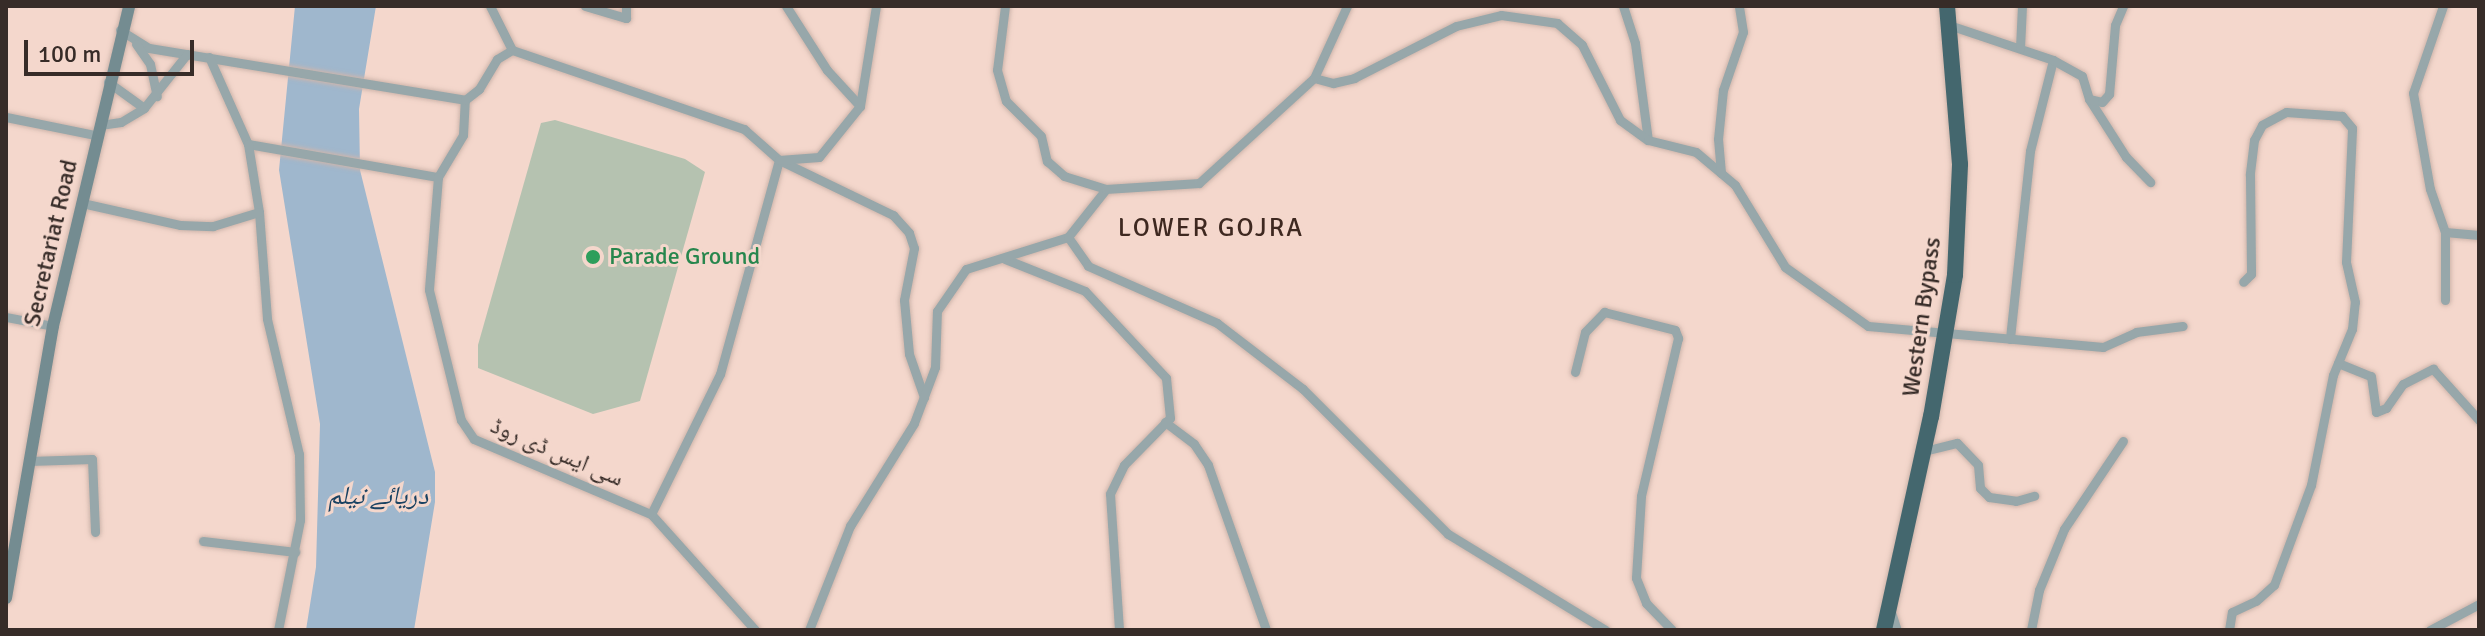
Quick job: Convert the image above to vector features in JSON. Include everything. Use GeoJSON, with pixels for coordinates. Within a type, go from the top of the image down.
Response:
{"type":"FeatureCollection","features":[{"type":"Feature","properties":{"kind":"highway","name":"Western Bypass"},"geometry":{"type":"LineString","coordinates":[[1884,630],[1924,451],[1946,334],[1960,192],[1947,6]]}},
{"type":"Feature","properties":{"kind":"main road","name":"Secretariat Road"},"geometry":{"type":"LineString","coordinates":[[6,598],[53,326],[100,130],[120,30],[129,6]]}},
{"type":"Feature","properties":{"kind":"street"},"geometry":{"type":"LineString","coordinates":[[490,6],[512,50],[744,129],[779,160],[893,215],[909,233],[914,248],[904,300],[909,354],[924,397]]}},
{"type":"Feature","properties":{"kind":"street"},"geometry":{"type":"LineString","coordinates":[[585,6],[626,18],[626,6]]}},
{"type":"Feature","properties":{"kind":"street"},"geometry":{"type":"LineString","coordinates":[[786,6],[827,70],[860,106]]}},
{"type":"Feature","properties":{"kind":"street"},"geometry":{"type":"LineString","coordinates":[[779,160],[819,157],[860,106],[876,6]]}},
{"type":"Feature","properties":{"kind":"street"},"geometry":{"type":"LineString","coordinates":[[1005,6],[997,70],[1006,101],[1041,136],[1047,161],[1064,176],[1106,189],[1199,183],[1314,78],[1347,6]]}},
{"type":"Feature","properties":{"kind":"street"},"geometry":{"type":"LineString","coordinates":[[1623,6],[1635,43],[1648,140]]}},
{"type":"Feature","properties":{"kind":"street"},"geometry":{"type":"LineString","coordinates":[[1721,173],[1718,139],[1723,90],[1743,32],[1739,6]]}},
{"type":"Feature","properties":{"kind":"street"},"geometry":{"type":"LineString","coordinates":[[2020,48],[2022,6]]}},
{"type":"Feature","properties":{"kind":"street"},"geometry":{"type":"LineString","coordinates":[[2089,99],[2102,102],[2109,94],[2115,25],[2123,6]]}},
{"type":"Feature","properties":{"kind":"street"},"geometry":{"type":"LineString","coordinates":[[2443,6],[2413,93],[2430,189],[2445,232],[2445,300]]}},
{"type":"Feature","properties":{"kind":"street"},"geometry":{"type":"LineString","coordinates":[[1314,78],[1333,83],[1354,78],[1456,26],[1501,15],[1557,23],[1588,54],[1620,120],[1648,140],[1696,152],[1742,195],[1785,267],[1868,326],[2103,347],[2136,332],[2183,326]]}},
{"type":"Feature","properties":{"kind":"street"},"geometry":{"type":"LineString","coordinates":[[1949,25],[2053,60],[2082,76],[2089,99],[2126,157],[2150,182]]}},
{"type":"Feature","properties":{"kind":"street"},"geometry":{"type":"LineString","coordinates":[[120,30],[136,44],[150,64],[157,96]]}},
{"type":"Feature","properties":{"kind":"street"},"geometry":{"type":"LineString","coordinates":[[136,44],[465,100],[479,89],[497,59],[512,50]]}},
{"type":"Feature","properties":{"kind":"street"},"geometry":{"type":"LineString","coordinates":[[100,130],[144,108],[157,96],[187,54]]}},
{"type":"Feature","properties":{"kind":"street"},"geometry":{"type":"LineString","coordinates":[[209,57],[250,145],[259,212],[267,319],[296,432],[300,520],[278,630]]}},
{"type":"Feature","properties":{"kind":"street"},"geometry":{"type":"LineString","coordinates":[[2010,339],[2030,151],[2053,60]]}},
{"type":"Feature","properties":{"kind":"street"},"geometry":{"type":"LineString","coordinates":[[108,82],[144,108]]}},
{"type":"Feature","properties":{"kind":"street"},"geometry":{"type":"LineString","coordinates":[[250,145],[438,177],[463,135],[465,100]]}},
{"type":"Feature","properties":{"kind":"street"},"geometry":{"type":"LineString","coordinates":[[2229,630],[2232,612],[2256,601],[2274,585],[2311,485],[2338,363],[2352,329],[2355,302],[2346,262],[2352,128],[2342,116],[2286,112],[2262,125],[2254,140],[2250,175],[2251,274],[2243,282]]}},
{"type":"Feature","properties":{"kind":"street","name":"Secretariat Road"},"geometry":{"type":"LineString","coordinates":[[6,117],[100,130]]}},
{"type":"Feature","properties":{"kind":"street"},"geometry":{"type":"LineString","coordinates":[[755,630],[651,514],[720,374],[779,160]]}},
{"type":"Feature","properties":{"kind":"street","name":"سی ایس ڈی روڈ"},"geometry":{"type":"LineString","coordinates":[[438,177],[429,290],[461,420],[474,439],[651,514]]}},
{"type":"Feature","properties":{"kind":"street"},"geometry":{"type":"LineString","coordinates":[[809,630],[850,526],[914,423],[935,367],[937,311],[966,269],[1068,237],[1106,189]]}},
{"type":"Feature","properties":{"kind":"street"},"geometry":{"type":"LineString","coordinates":[[82,203],[180,225],[213,226],[259,212]]}},
{"type":"Feature","properties":{"kind":"street"},"geometry":{"type":"LineString","coordinates":[[2445,232],[2479,235]]}},
{"type":"Feature","properties":{"kind":"street"},"geometry":{"type":"LineString","coordinates":[[1068,237],[1088,266],[1217,323],[1303,389],[1448,534],[1605,630]]}},
{"type":"Feature","properties":{"kind":"street"},"geometry":{"type":"LineString","coordinates":[[1005,259],[1085,291],[1166,378],[1170,418],[1124,465],[1110,494],[1119,630]]}},
{"type":"Feature","properties":{"kind":"street"},"geometry":{"type":"LineString","coordinates":[[1575,372],[1585,332],[1604,312],[1675,330],[1678,338],[1641,496],[1636,578],[1646,603],[1672,630]]}},
{"type":"Feature","properties":{"kind":"street"},"geometry":{"type":"LineString","coordinates":[[6,317],[53,326]]}},
{"type":"Feature","properties":{"kind":"street"},"geometry":{"type":"LineString","coordinates":[[2338,363],[2371,376],[2376,412],[2386,408],[2403,384],[2433,369],[2479,420]]}},
{"type":"Feature","properties":{"kind":"street"},"geometry":{"type":"LineString","coordinates":[[1165,422],[1194,444],[1208,465],[1266,630]]}},
{"type":"Feature","properties":{"kind":"street"},"geometry":{"type":"LineString","coordinates":[[2031,630],[2039,590],[2064,529],[2123,441]]}},
{"type":"Feature","properties":{"kind":"street"},"geometry":{"type":"LineString","coordinates":[[1924,451],[1957,443],[1978,465],[1980,488],[1989,497],[2016,501],[2034,496]]}},
{"type":"Feature","properties":{"kind":"street"},"geometry":{"type":"LineString","coordinates":[[29,461],[92,459],[95,532]]}},
{"type":"Feature","properties":{"kind":"street"},"geometry":{"type":"LineString","coordinates":[[203,541],[295,552]]}},
{"type":"Feature","properties":{"kind":"street"},"geometry":{"type":"LineString","coordinates":[[2430,630],[2479,604]]}},
{"type":"Feature","properties":{"kind":"street"},"geometry":{"type":"LineString","coordinates":[[1889,605],[1897,630]]}},
{"type":"Feature","properties":{"kind":"green space","name":"Parade Ground"},"geometry":{"type":"Polygon","coordinates":[[[555,120],[685,159],[705,172],[640,401],[593,414],[478,368],[478,345],[541,123],[555,120]]]}},
{"type":"Feature","properties":{"kind":"water","name":"دریائے نیلم"},"geometry":{"type":"Polygon","coordinates":[[[295,6],[376,6],[359,109],[360,170],[435,472],[435,502],[414,630],[306,630],[316,567],[320,424],[279,170],[295,6]]]}},
{"type":"Feature","properties":{"kind":"place","name":"Parade Ground"},"geometry":{"type":"Point","coordinates":[593,257]}},
{"type":"Feature","properties":{"kind":"district","name":"LOWER GOJRA"},"geometry":{"type":"Point","coordinates":[1211,229]}}]}
